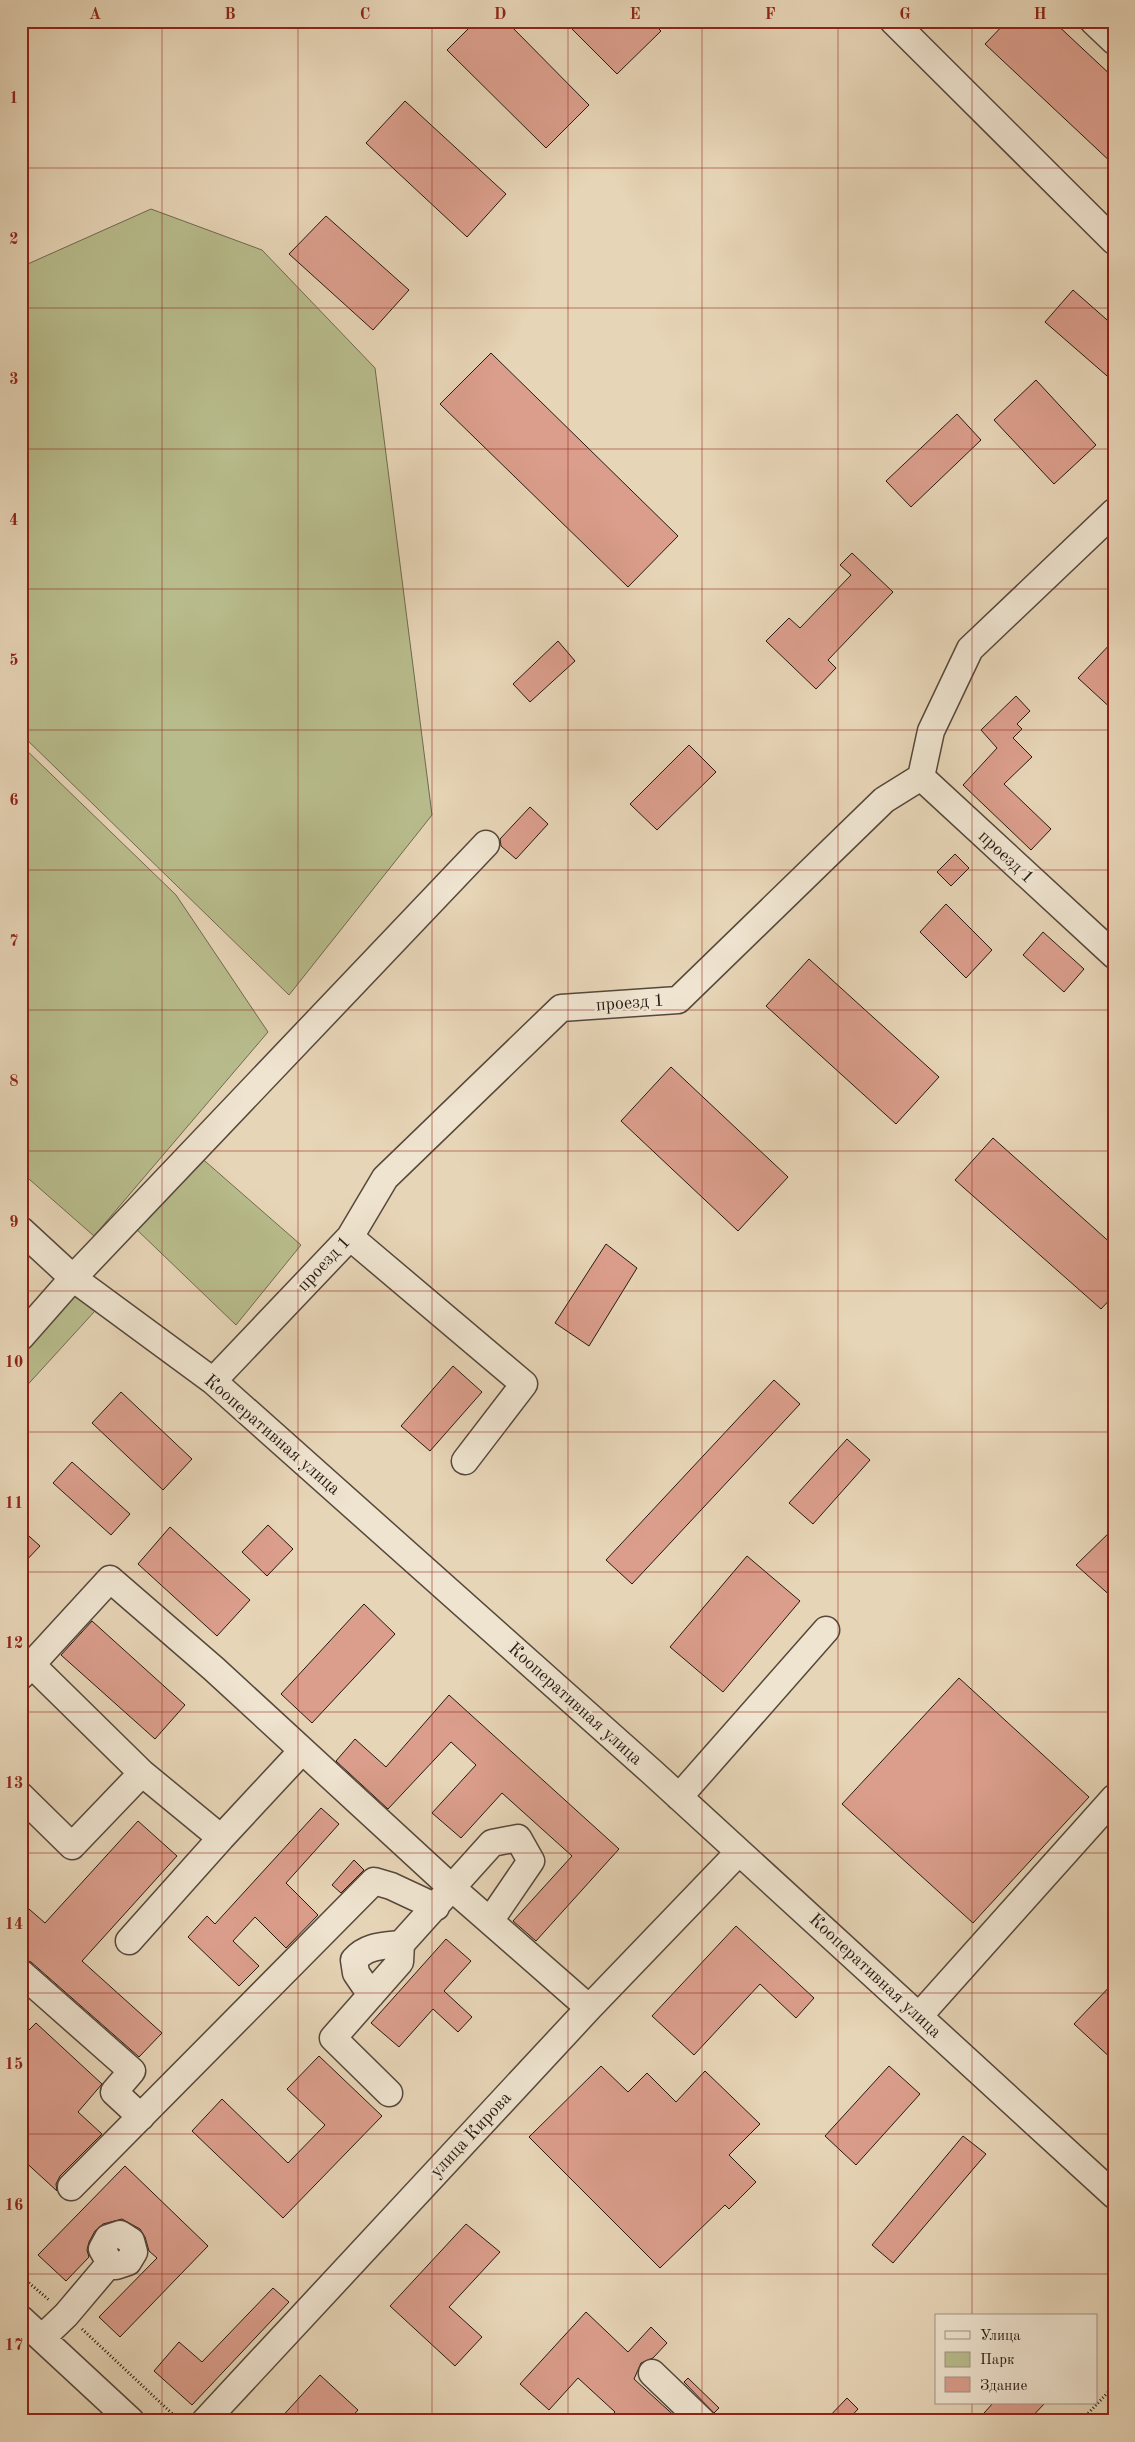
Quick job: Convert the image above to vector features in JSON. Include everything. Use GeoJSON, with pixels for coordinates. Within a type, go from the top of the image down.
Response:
{"type":"FeatureCollection","features":[{"type":"Feature","properties":{"kind":"street"},"geometry":{"type":"LineString","coordinates":[[893,21],[1114,241]]}},
{"type":"Feature","properties":{"kind":"street"},"geometry":{"type":"LineString","coordinates":[[1093,21],[1114,40]]}},
{"type":"Feature","properties":{"kind":"street"},"geometry":{"type":"LineString","coordinates":[[921,777],[931,731],[970,649],[1114,512]]}},
{"type":"Feature","properties":{"kind":"street","name":"проезд 1"},"geometry":{"type":"LineString","coordinates":[[213,1381],[350,1237],[385,1178],[562,1008],[678,1000],[884,800],[921,777],[1114,955]]}},
{"type":"Feature","properties":{"kind":"street"},"geometry":{"type":"LineString","coordinates":[[21,1337],[73,1278],[486,844]]}},
{"type":"Feature","properties":{"kind":"street","name":"Кооперативная улица"},"geometry":{"type":"LineString","coordinates":[[21,1230],[73,1278],[213,1381],[679,1797],[1114,2195]]}},
{"type":"Feature","properties":{"kind":"street"},"geometry":{"type":"LineString","coordinates":[[350,1237],[524,1384],[465,1461]]}},
{"type":"Feature","properties":{"kind":"street"},"geometry":{"type":"LineString","coordinates":[[221,1838],[142,1774],[27,1671],[110,1579],[214,1669],[302,1752],[444,1898]]}},
{"type":"Feature","properties":{"kind":"street"},"geometry":{"type":"LineString","coordinates":[[679,1797],[826,1630]]}},
{"type":"Feature","properties":{"kind":"street"},"geometry":{"type":"LineString","coordinates":[[129,1941],[221,1838],[302,1752]]}},
{"type":"Feature","properties":{"kind":"street"},"geometry":{"type":"LineString","coordinates":[[21,1796],[72,1846],[142,1774]]}},
{"type":"Feature","properties":{"kind":"street"},"geometry":{"type":"LineString","coordinates":[[919,2016],[1114,1798]]}},
{"type":"Feature","properties":{"kind":"street"},"geometry":{"type":"LineString","coordinates":[[371,1995],[363,1987],[356,1974],[354,1960],[361,1952],[371,1948],[401,1944],[492,1843],[518,1838],[531,1861],[490,1921]]}},
{"type":"Feature","properties":{"kind":"street","name":"улица Кирова"},"geometry":{"type":"LineString","coordinates":[[205,2421],[589,2008],[739,1852]]}},
{"type":"Feature","properties":{"kind":"street"},"geometry":{"type":"LineString","coordinates":[[71,2187],[374,1881],[444,1898],[490,1921],[589,2008]]}},
{"type":"Feature","properties":{"kind":"street"},"geometry":{"type":"LineString","coordinates":[[390,2093],[333,2038],[400,1962],[401,1944]]}},
{"type":"Feature","properties":{"kind":"street"},"geometry":{"type":"LineString","coordinates":[[21,1973],[132,2071],[114,2092],[141,2117]]}},
{"type":"Feature","properties":{"kind":"street"},"geometry":{"type":"LineString","coordinates":[[42,2338],[66,2315],[110,2263]]}},
{"type":"Feature","properties":{"kind":"street"},"geometry":{"type":"LineString","coordinates":[[21,2320],[131,2421]]}},
{"type":"Feature","properties":{"kind":"street"},"geometry":{"type":"LineString","coordinates":[[652,2373],[702,2421]]}},
{"type":"Feature","properties":{"kind":"path"},"geometry":{"type":"LineString","coordinates":[[21,2276],[66,2315],[180,2421]]}},
{"type":"Feature","properties":{"kind":"path"},"geometry":{"type":"LineString","coordinates":[[1098,2403],[1114,2386]]}},
{"type":"Feature","properties":{"kind":"path"},"geometry":{"type":"LineString","coordinates":[[1081,2421],[1097,2404]]}},
{"type":"Feature","properties":{"kind":"green space"},"geometry":{"type":"Polygon","coordinates":[[[151,209],[262,250],[375,368],[432,815],[289,995],[21,734],[21,267],[151,209]]]}},
{"type":"Feature","properties":{"kind":"green space"},"geometry":{"type":"Polygon","coordinates":[[[21,745],[176,895],[268,1032],[94,1236],[21,1172],[21,745]]]}},
{"type":"Feature","properties":{"kind":"green space"},"geometry":{"type":"Polygon","coordinates":[[[198,1155],[301,1245],[236,1325],[134,1227],[198,1155]]]}},
{"type":"Feature","properties":{"kind":"green space"},"geometry":{"type":"Polygon","coordinates":[[[87,1283],[105,1300],[21,1392],[21,1355],[87,1283]]]}},
{"type":"Feature","properties":{"kind":"building"},"geometry":{"type":"Polygon","coordinates":[[[476,21],[506,21],[589,105],[546,148],[447,50],[476,21]]]}},
{"type":"Feature","properties":{"kind":"building"},"geometry":{"type":"Polygon","coordinates":[[[564,21],[651,21],[661,31],[617,74],[564,21]]]}},
{"type":"Feature","properties":{"kind":"building"},"geometry":{"type":"Polygon","coordinates":[[[1007,21],[1053,21],[1114,78],[1114,165],[985,44],[1007,21]]]}},
{"type":"Feature","properties":{"kind":"building"},"geometry":{"type":"Polygon","coordinates":[[[405,101],[506,194],[467,237],[366,143],[405,101]]]}},
{"type":"Feature","properties":{"kind":"building"},"geometry":{"type":"Polygon","coordinates":[[[326,216],[409,290],[373,330],[289,254],[326,216]]]}},
{"type":"Feature","properties":{"kind":"building"},"geometry":{"type":"Polygon","coordinates":[[[1073,290],[1114,326],[1114,382],[1045,322],[1073,290]]]}},
{"type":"Feature","properties":{"kind":"building"},"geometry":{"type":"Polygon","coordinates":[[[491,353],[678,536],[628,587],[440,404],[491,353]]]}},
{"type":"Feature","properties":{"kind":"building"},"geometry":{"type":"Polygon","coordinates":[[[1036,380],[1096,445],[1054,484],[994,420],[1036,380]]]}},
{"type":"Feature","properties":{"kind":"building"},"geometry":{"type":"Polygon","coordinates":[[[957,414],[981,440],[911,507],[886,481],[957,414]]]}},
{"type":"Feature","properties":{"kind":"building"},"geometry":{"type":"Polygon","coordinates":[[[852,553],[893,592],[828,660],[836,668],[816,689],[766,641],[789,618],[800,628],[851,575],[840,565],[852,553]]]}},
{"type":"Feature","properties":{"kind":"building"},"geometry":{"type":"Polygon","coordinates":[[[1114,640],[1114,711],[1078,678],[1114,640]]]}},
{"type":"Feature","properties":{"kind":"building"},"geometry":{"type":"Polygon","coordinates":[[[558,641],[575,661],[530,702],[513,684],[558,641]]]}},
{"type":"Feature","properties":{"kind":"building"},"geometry":{"type":"Polygon","coordinates":[[[1016,696],[1030,711],[1017,724],[1022,729],[1013,738],[1032,757],[1004,784],[1051,829],[1031,850],[963,785],[997,748],[981,730],[1016,696]]]}},
{"type":"Feature","properties":{"kind":"building"},"geometry":{"type":"Polygon","coordinates":[[[689,745],[716,772],[657,830],[630,804],[689,745]]]}},
{"type":"Feature","properties":{"kind":"building"},"geometry":{"type":"Polygon","coordinates":[[[530,807],[548,824],[516,859],[501,846],[500,839],[530,807]]]}},
{"type":"Feature","properties":{"kind":"building"},"geometry":{"type":"Polygon","coordinates":[[[955,854],[969,868],[951,886],[937,872],[955,854]]]}},
{"type":"Feature","properties":{"kind":"building"},"geometry":{"type":"Polygon","coordinates":[[[946,904],[992,950],[966,978],[920,932],[946,904]]]}},
{"type":"Feature","properties":{"kind":"building"},"geometry":{"type":"Polygon","coordinates":[[[1043,932],[1084,969],[1064,992],[1023,955],[1043,932]]]}},
{"type":"Feature","properties":{"kind":"building"},"geometry":{"type":"Polygon","coordinates":[[[809,959],[939,1077],[896,1124],[766,1006],[809,959]]]}},
{"type":"Feature","properties":{"kind":"building"},"geometry":{"type":"Polygon","coordinates":[[[671,1067],[788,1177],[738,1231],[621,1121],[671,1067]]]}},
{"type":"Feature","properties":{"kind":"building"},"geometry":{"type":"Polygon","coordinates":[[[993,1138],[1114,1246],[1114,1295],[1101,1309],[955,1180],[993,1138]]]}},
{"type":"Feature","properties":{"kind":"building"},"geometry":{"type":"Polygon","coordinates":[[[606,1244],[637,1268],[589,1346],[555,1323],[606,1244]]]}},
{"type":"Feature","properties":{"kind":"building"},"geometry":{"type":"Polygon","coordinates":[[[453,1366],[482,1392],[430,1451],[401,1426],[453,1366]]]}},
{"type":"Feature","properties":{"kind":"building"},"geometry":{"type":"Polygon","coordinates":[[[774,1380],[800,1404],[632,1584],[606,1560],[774,1380]]]}},
{"type":"Feature","properties":{"kind":"building"},"geometry":{"type":"Polygon","coordinates":[[[121,1392],[192,1459],[163,1490],[92,1423],[121,1392]]]}},
{"type":"Feature","properties":{"kind":"building"},"geometry":{"type":"Polygon","coordinates":[[[847,1439],[870,1460],[813,1524],[789,1503],[847,1439]]]}},
{"type":"Feature","properties":{"kind":"building"},"geometry":{"type":"Polygon","coordinates":[[[72,1462],[130,1514],[111,1535],[53,1483],[72,1462]]]}},
{"type":"Feature","properties":{"kind":"building"},"geometry":{"type":"Polygon","coordinates":[[[268,1525],[293,1549],[267,1576],[242,1552],[268,1525]]]}},
{"type":"Feature","properties":{"kind":"building"},"geometry":{"type":"Polygon","coordinates":[[[170,1527],[250,1600],[217,1636],[138,1564],[170,1527]]]}},
{"type":"Feature","properties":{"kind":"building"},"geometry":{"type":"Polygon","coordinates":[[[1114,1528],[1114,1599],[1076,1565],[1114,1528]]]}},
{"type":"Feature","properties":{"kind":"building"},"geometry":{"type":"Polygon","coordinates":[[[21,1529],[40,1546],[21,1566],[21,1529]]]}},
{"type":"Feature","properties":{"kind":"building"},"geometry":{"type":"Polygon","coordinates":[[[747,1556],[800,1601],[723,1692],[670,1647],[747,1556]]]}},
{"type":"Feature","properties":{"kind":"building"},"geometry":{"type":"Polygon","coordinates":[[[364,1604],[395,1634],[312,1723],[281,1694],[364,1604]]]}},
{"type":"Feature","properties":{"kind":"building"},"geometry":{"type":"Polygon","coordinates":[[[92,1621],[185,1705],[155,1739],[61,1655],[92,1621]]]}},
{"type":"Feature","properties":{"kind":"building"},"geometry":{"type":"Polygon","coordinates":[[[959,1678],[1089,1797],[973,1923],[842,1804],[959,1678]]]}},
{"type":"Feature","properties":{"kind":"building"},"geometry":{"type":"Polygon","coordinates":[[[449,1695],[619,1849],[536,1941],[513,1921],[572,1856],[502,1793],[461,1838],[432,1813],[476,1765],[451,1742],[388,1809],[336,1761],[355,1739],[386,1767],[449,1695]]]}},
{"type":"Feature","properties":{"kind":"building"},"geometry":{"type":"Polygon","coordinates":[[[321,1808],[339,1824],[286,1883],[318,1915],[286,1948],[255,1917],[233,1941],[259,1966],[239,1986],[188,1937],[207,1916],[215,1924],[321,1808]]]}},
{"type":"Feature","properties":{"kind":"building"},"geometry":{"type":"Polygon","coordinates":[[[138,1821],[177,1856],[82,1961],[162,2033],[139,2057],[31,1962],[21,1958],[21,1902],[45,1923],[138,1821]]]}},
{"type":"Feature","properties":{"kind":"building"},"geometry":{"type":"Polygon","coordinates":[[[354,1860],[364,1870],[341,1893],[332,1885],[354,1860]]]}},
{"type":"Feature","properties":{"kind":"building"},"geometry":{"type":"Polygon","coordinates":[[[736,1926],[814,1998],[796,2018],[760,1984],[694,2055],[652,2016],[736,1926]]]}},
{"type":"Feature","properties":{"kind":"building"},"geometry":{"type":"Polygon","coordinates":[[[446,1939],[471,1961],[444,1991],[472,2017],[458,2032],[433,2009],[399,2047],[371,2023],[446,1939]]]}},
{"type":"Feature","properties":{"kind":"building"},"geometry":{"type":"Polygon","coordinates":[[[1114,1982],[1114,2061],[1074,2024],[1114,1982]]]}},
{"type":"Feature","properties":{"kind":"building"},"geometry":{"type":"Polygon","coordinates":[[[36,2023],[102,2084],[78,2112],[102,2134],[60,2176],[56,2184],[57,2191],[21,2158],[21,2038],[36,2023]]]}},
{"type":"Feature","properties":{"kind":"building"},"geometry":{"type":"Polygon","coordinates":[[[319,2056],[382,2116],[283,2218],[192,2131],[222,2099],[288,2163],[325,2125],[287,2089],[319,2056]]]}},
{"type":"Feature","properties":{"kind":"building"},"geometry":{"type":"Polygon","coordinates":[[[601,2066],[628,2092],[647,2073],[676,2102],[705,2071],[760,2124],[729,2155],[756,2182],[729,2209],[725,2205],[660,2268],[529,2137],[601,2066]]]}},
{"type":"Feature","properties":{"kind":"building"},"geometry":{"type":"Polygon","coordinates":[[[889,2066],[920,2094],[856,2165],[825,2136],[889,2066]]]}},
{"type":"Feature","properties":{"kind":"building"},"geometry":{"type":"Polygon","coordinates":[[[963,2136],[986,2154],[893,2263],[872,2245],[963,2136]]]}},
{"type":"Feature","properties":{"kind":"building"},"geometry":{"type":"Polygon","coordinates":[[[125,2166],[208,2246],[120,2337],[99,2317],[157,2258],[149,2251],[145,2237],[140,2229],[122,2219],[103,2224],[95,2231],[89,2242],[87,2250],[89,2257],[66,2281],[38,2255],[125,2166]]]}},
{"type":"Feature","properties":{"kind":"building"},"geometry":{"type":"Polygon","coordinates":[[[466,2224],[500,2252],[449,2307],[482,2337],[455,2366],[390,2306],[466,2224]]]}},
{"type":"Feature","properties":{"kind":"building"},"geometry":{"type":"Polygon","coordinates":[[[273,2288],[289,2302],[192,2405],[154,2371],[179,2342],[202,2362],[273,2288]]]}},
{"type":"Feature","properties":{"kind":"building"},"geometry":{"type":"Polygon","coordinates":[[[586,2312],[628,2352],[651,2327],[667,2343],[653,2358],[641,2363],[634,2379],[680,2421],[607,2421],[615,2412],[578,2378],[549,2410],[520,2384],[586,2312]]]}},
{"type":"Feature","properties":{"kind":"building"},"geometry":{"type":"Polygon","coordinates":[[[320,2375],[358,2410],[348,2421],[278,2421],[320,2375]]]}},
{"type":"Feature","properties":{"kind":"building"},"geometry":{"type":"Polygon","coordinates":[[[688,2378],[719,2408],[714,2413],[684,2382],[688,2378]]]}},
{"type":"Feature","properties":{"kind":"building"},"geometry":{"type":"Polygon","coordinates":[[[847,2398],[858,2409],[847,2421],[825,2421],[847,2398]]]}},
{"type":"Feature","properties":{"kind":"building"},"geometry":{"type":"Polygon","coordinates":[[[992,2404],[1044,2404],[1028,2421],[977,2421],[992,2404]]]}}]}
